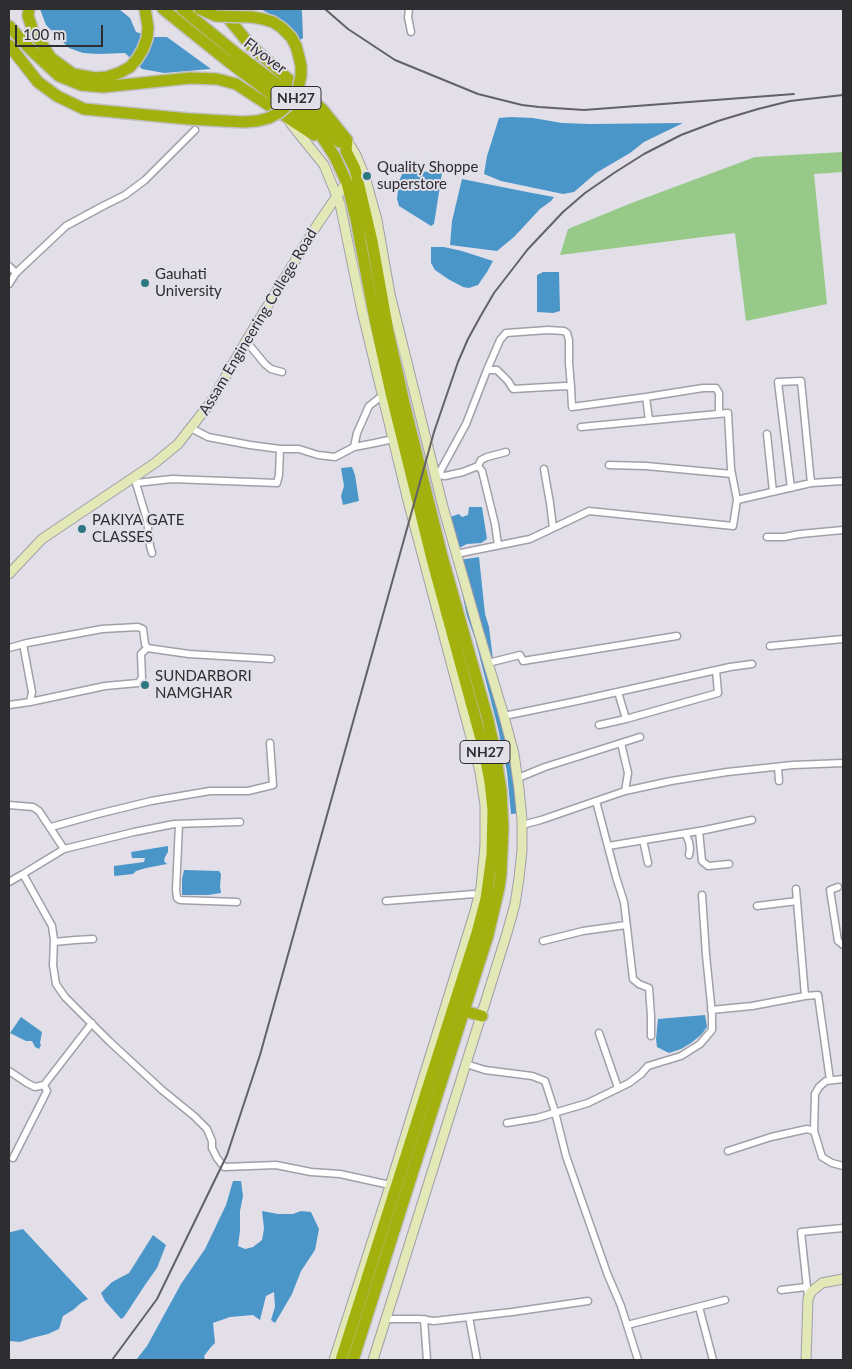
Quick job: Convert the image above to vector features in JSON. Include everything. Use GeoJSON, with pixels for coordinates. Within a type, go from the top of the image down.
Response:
{"type":"FeatureCollection","features":[{"type":"Feature","properties":{"kind":"highway"},"geometry":{"type":"LineString","coordinates":[[29,9],[28,16],[33,31],[51,58],[73,74],[95,78],[119,73],[130,67],[138,59],[147,38],[148,27],[144,9]]}},
{"type":"Feature","properties":{"kind":"highway","name":"Flyover"},"geometry":{"type":"LineString","coordinates":[[163,9],[233,58],[298,100],[346,145]]}},
{"type":"Feature","properties":{"kind":"highway","name":"Flyover"},"geometry":{"type":"LineString","coordinates":[[182,9],[233,58],[309,122],[326,142]]}},
{"type":"Feature","properties":{"kind":"highway"},"geometry":{"type":"LineString","coordinates":[[9,45],[38,82],[57,96],[84,109],[172,118],[243,122],[269,118],[280,112],[290,103],[298,89],[301,76],[299,56],[290,36],[273,22],[263,19],[216,16],[200,9]]}},
{"type":"Feature","properties":{"kind":"highway"},"geometry":{"type":"LineString","coordinates":[[218,9],[223,12],[251,46],[322,109],[346,145]]}},
{"type":"Feature","properties":{"kind":"highway"},"geometry":{"type":"LineString","coordinates":[[235,9],[244,37]]}},
{"type":"Feature","properties":{"kind":"highway"},"geometry":{"type":"LineString","coordinates":[[9,26],[32,51],[60,76],[81,85],[103,87],[190,78],[217,79],[236,84],[326,142]]}},
{"type":"Feature","properties":{"kind":"highway","name":"NH27"},"geometry":{"type":"LineString","coordinates":[[326,142],[335,157],[346,183],[356,219],[391,394],[432,558],[484,750],[492,801],[493,836],[486,899],[477,932],[341,1360]]}},
{"type":"Feature","properties":{"kind":"highway","name":"NH27"},"geometry":{"type":"LineString","coordinates":[[346,145],[355,169],[372,241],[388,331],[404,403],[442,556],[488,720],[499,774],[503,809],[499,888],[488,935],[353,1360]]}},
{"type":"Feature","properties":{"kind":"highway"},"geometry":{"type":"LineString","coordinates":[[464,1011],[482,1016]]}},
{"type":"Feature","properties":{"kind":"street"},"geometry":{"type":"LineString","coordinates":[[409,9],[408,17],[411,32]]}},
{"type":"Feature","properties":{"kind":"street"},"geometry":{"type":"LineString","coordinates":[[288,118],[324,165],[340,204],[362,311],[408,500],[480,772],[485,805],[485,845],[479,896],[467,940],[334,1360]]}},
{"type":"Feature","properties":{"kind":"street"},"geometry":{"type":"LineString","coordinates":[[9,284],[16,273],[66,226],[125,195],[138,185],[195,130]]}},
{"type":"Feature","properties":{"kind":"street"},"geometry":{"type":"LineString","coordinates":[[346,145],[356,155],[365,177],[377,220],[390,294],[456,554],[514,754],[522,825],[519,878],[515,904],[507,933],[373,1360]]}},
{"type":"Feature","properties":{"kind":"street","name":"Assam Engineering College Road"},"geometry":{"type":"LineString","coordinates":[[9,574],[42,538],[135,480],[178,444],[211,402],[317,225],[355,169]]}},
{"type":"Feature","properties":{"kind":"street"},"geometry":{"type":"LineString","coordinates":[[9,266],[16,273]]}},
{"type":"Feature","properties":{"kind":"street"},"geometry":{"type":"LineString","coordinates":[[437,477],[466,424],[500,340],[506,333],[548,330],[564,331],[567,333],[569,340],[572,406],[703,388],[716,388],[719,393],[719,414]]}},
{"type":"Feature","properties":{"kind":"street"},"geometry":{"type":"LineString","coordinates":[[246,341],[265,364],[271,369],[282,372]]}},
{"type":"Feature","properties":{"kind":"street"},"geometry":{"type":"LineString","coordinates":[[487,370],[497,370],[508,380],[513,389],[571,387]]}},
{"type":"Feature","properties":{"kind":"street"},"geometry":{"type":"LineString","coordinates":[[791,485],[778,382],[801,380],[810,480]]}},
{"type":"Feature","properties":{"kind":"street"},"geometry":{"type":"LineString","coordinates":[[354,446],[357,433],[369,406],[383,395]]}},
{"type":"Feature","properties":{"kind":"street"},"geometry":{"type":"LineString","coordinates":[[646,397],[649,420]]}},
{"type":"Feature","properties":{"kind":"street"},"geometry":{"type":"LineString","coordinates":[[456,554],[530,539],[589,511],[733,526],[737,500],[732,474],[728,413],[581,427]]}},
{"type":"Feature","properties":{"kind":"street"},"geometry":{"type":"LineString","coordinates":[[191,428],[208,437],[280,449],[299,449],[318,455],[336,457],[354,446],[375,444],[393,439]]}},
{"type":"Feature","properties":{"kind":"street"},"geometry":{"type":"LineString","coordinates":[[767,434],[773,492]]}},
{"type":"Feature","properties":{"kind":"street"},"geometry":{"type":"LineString","coordinates":[[152,553],[147,520],[135,480],[172,478],[277,483],[280,449]]}},
{"type":"Feature","properties":{"kind":"street"},"geometry":{"type":"LineString","coordinates":[[437,477],[463,472],[478,466],[481,460],[487,457],[506,452]]}},
{"type":"Feature","properties":{"kind":"street"},"geometry":{"type":"LineString","coordinates":[[609,465],[646,466],[732,474]]}},
{"type":"Feature","properties":{"kind":"street"},"geometry":{"type":"LineString","coordinates":[[478,466],[482,471],[495,524],[498,545]]}},
{"type":"Feature","properties":{"kind":"street"},"geometry":{"type":"LineString","coordinates":[[544,469],[552,528]]}},
{"type":"Feature","properties":{"kind":"street"},"geometry":{"type":"LineString","coordinates":[[737,500],[773,492],[810,480],[843,480]]}},
{"type":"Feature","properties":{"kind":"street"},"geometry":{"type":"LineString","coordinates":[[767,537],[784,538],[800,534],[843,530]]}},
{"type":"Feature","properties":{"kind":"street"},"geometry":{"type":"LineString","coordinates":[[9,648],[102,629],[138,627],[143,629],[147,648]]}},
{"type":"Feature","properties":{"kind":"street"},"geometry":{"type":"LineString","coordinates":[[488,664],[520,655],[523,661],[677,636]]}},
{"type":"Feature","properties":{"kind":"street"},"geometry":{"type":"LineString","coordinates":[[770,646],[843,639]]}},
{"type":"Feature","properties":{"kind":"street"},"geometry":{"type":"LineString","coordinates":[[23,644],[32,692],[30,702]]}},
{"type":"Feature","properties":{"kind":"street"},"geometry":{"type":"LineString","coordinates":[[147,648],[190,654],[271,659]]}},
{"type":"Feature","properties":{"kind":"street"},"geometry":{"type":"LineString","coordinates":[[9,705],[105,686],[138,683],[142,678],[141,654],[147,648]]}},
{"type":"Feature","properties":{"kind":"street"},"geometry":{"type":"LineString","coordinates":[[504,716],[716,670],[752,664]]}},
{"type":"Feature","properties":{"kind":"street"},"geometry":{"type":"LineString","coordinates":[[599,725],[718,693],[716,670]]}},
{"type":"Feature","properties":{"kind":"street"},"geometry":{"type":"LineString","coordinates":[[618,692],[626,719]]}},
{"type":"Feature","properties":{"kind":"street"},"geometry":{"type":"LineString","coordinates":[[518,778],[640,737]]}},
{"type":"Feature","properties":{"kind":"street"},"geometry":{"type":"LineString","coordinates":[[621,743],[628,773],[625,791]]}},
{"type":"Feature","properties":{"kind":"street"},"geometry":{"type":"LineString","coordinates":[[51,828],[151,801],[210,791],[248,790],[272,785],[270,744]]}},
{"type":"Feature","properties":{"kind":"street"},"geometry":{"type":"LineString","coordinates":[[522,825],[625,791],[671,781],[727,772],[843,763]]}},
{"type":"Feature","properties":{"kind":"street"},"geometry":{"type":"LineString","coordinates":[[778,767],[779,781]]}},
{"type":"Feature","properties":{"kind":"street"},"geometry":{"type":"LineString","coordinates":[[596,801],[624,902],[633,979],[649,988],[651,1036]]}},
{"type":"Feature","properties":{"kind":"street"},"geometry":{"type":"LineString","coordinates":[[9,805],[33,807],[51,828],[64,849]]}},
{"type":"Feature","properties":{"kind":"street"},"geometry":{"type":"LineString","coordinates":[[608,846],[752,820]]}},
{"type":"Feature","properties":{"kind":"street"},"geometry":{"type":"LineString","coordinates":[[9,882],[64,849],[174,824],[240,822]]}},
{"type":"Feature","properties":{"kind":"street"},"geometry":{"type":"LineString","coordinates":[[179,824],[176,890],[178,898],[180,900],[237,902]]}},
{"type":"Feature","properties":{"kind":"street"},"geometry":{"type":"LineString","coordinates":[[698,831],[702,861],[708,866],[729,864]]}},
{"type":"Feature","properties":{"kind":"street"},"geometry":{"type":"LineString","coordinates":[[685,833],[690,850],[688,856]]}},
{"type":"Feature","properties":{"kind":"street"},"geometry":{"type":"LineString","coordinates":[[643,840],[648,863]]}},
{"type":"Feature","properties":{"kind":"street"},"geometry":{"type":"LineString","coordinates":[[23,874],[52,926],[54,942],[53,965],[56,984],[65,997],[92,1024],[162,1090],[207,1129],[212,1141],[212,1148],[224,1167],[276,1165],[311,1172],[340,1174],[390,1185]]}},
{"type":"Feature","properties":{"kind":"street"},"geometry":{"type":"LineString","coordinates":[[838,887],[830,890],[838,941],[843,945]]}},
{"type":"Feature","properties":{"kind":"street"},"geometry":{"type":"LineString","coordinates":[[796,889],[805,996]]}},
{"type":"Feature","properties":{"kind":"street"},"geometry":{"type":"LineString","coordinates":[[386,901],[473,894],[479,896]]}},
{"type":"Feature","properties":{"kind":"street"},"geometry":{"type":"LineString","coordinates":[[507,1123],[537,1118],[588,1103],[629,1083],[648,1066],[681,1056],[700,1044],[712,1030],[702,896]]}},
{"type":"Feature","properties":{"kind":"street"},"geometry":{"type":"LineString","coordinates":[[757,906],[797,901]]}},
{"type":"Feature","properties":{"kind":"street"},"geometry":{"type":"LineString","coordinates":[[543,941],[582,931],[626,925]]}},
{"type":"Feature","properties":{"kind":"street"},"geometry":{"type":"LineString","coordinates":[[54,942],[93,939]]}},
{"type":"Feature","properties":{"kind":"street"},"geometry":{"type":"LineString","coordinates":[[711,1010],[752,1006],[805,996],[818,996],[830,1080]]}},
{"type":"Feature","properties":{"kind":"street"},"geometry":{"type":"LineString","coordinates":[[9,1071],[27,1083],[35,1086],[44,1085],[92,1024]]}},
{"type":"Feature","properties":{"kind":"street"},"geometry":{"type":"LineString","coordinates":[[599,1034],[618,1088]]}},
{"type":"Feature","properties":{"kind":"street"},"geometry":{"type":"LineString","coordinates":[[466,1064],[486,1070],[532,1076],[545,1081],[566,1156],[607,1273],[621,1306],[638,1360]]}},
{"type":"Feature","properties":{"kind":"street"},"geometry":{"type":"LineString","coordinates":[[843,1079],[826,1080],[815,1094],[814,1131],[822,1157],[843,1166]]}},
{"type":"Feature","properties":{"kind":"street"},"geometry":{"type":"LineString","coordinates":[[13,1158],[47,1091],[44,1085]]}},
{"type":"Feature","properties":{"kind":"street"},"geometry":{"type":"LineString","coordinates":[[728,1152],[771,1137],[807,1129],[814,1131]]}},
{"type":"Feature","properties":{"kind":"street"},"geometry":{"type":"LineString","coordinates":[[806,1360],[808,1298],[801,1232],[843,1228]]}},
{"type":"Feature","properties":{"kind":"street"},"geometry":{"type":"LineString","coordinates":[[808,1298],[811,1292],[822,1283],[843,1279]]}},
{"type":"Feature","properties":{"kind":"street"},"geometry":{"type":"LineString","coordinates":[[781,1290],[806,1287]]}},
{"type":"Feature","properties":{"kind":"street"},"geometry":{"type":"LineString","coordinates":[[627,1325],[725,1300]]}},
{"type":"Feature","properties":{"kind":"street"},"geometry":{"type":"LineString","coordinates":[[386,1319],[434,1321],[588,1301]]}},
{"type":"Feature","properties":{"kind":"street"},"geometry":{"type":"LineString","coordinates":[[698,1307],[713,1360]]}},
{"type":"Feature","properties":{"kind":"street"},"geometry":{"type":"LineString","coordinates":[[469,1317],[477,1360]]}},
{"type":"Feature","properties":{"kind":"street"},"geometry":{"type":"LineString","coordinates":[[424,1320],[426,1360]]}},
{"type":"Feature","properties":{"kind":"green space"},"geometry":{"type":"Polygon","coordinates":[[[843,152],[843,172],[814,174],[827,304],[746,321],[735,233],[560,255],[568,229],[755,157],[843,152]]]}},
{"type":"Feature","properties":{"kind":"water"},"geometry":{"type":"Polygon","coordinates":[[[40,9],[119,9],[130,18],[136,32],[154,37],[167,37],[211,69],[164,73],[142,69],[125,53],[83,53],[69,48],[46,25],[40,9]]]}},
{"type":"Feature","properties":{"kind":"water"},"geometry":{"type":"Polygon","coordinates":[[[261,9],[301,9],[303,38],[299,41],[283,22],[261,9]]]}},
{"type":"Feature","properties":{"kind":"water"},"geometry":{"type":"Polygon","coordinates":[[[511,117],[590,124],[683,123],[644,142],[630,153],[596,173],[574,192],[563,194],[501,181],[484,174],[487,156],[499,118],[511,117]]]}},
{"type":"Feature","properties":{"kind":"water"},"geometry":{"type":"Polygon","coordinates":[[[404,170],[442,173],[434,224],[431,226],[399,206],[397,199],[399,181],[404,170]]]}},
{"type":"Feature","properties":{"kind":"water"},"geometry":{"type":"Polygon","coordinates":[[[462,179],[554,197],[514,237],[497,251],[450,245],[452,221],[462,179]]]}},
{"type":"Feature","properties":{"kind":"water"},"geometry":{"type":"Polygon","coordinates":[[[431,247],[444,247],[462,251],[493,261],[478,285],[469,288],[463,287],[435,270],[431,263],[431,247]]]}},
{"type":"Feature","properties":{"kind":"water"},"geometry":{"type":"Polygon","coordinates":[[[543,272],[559,272],[560,311],[553,313],[537,312],[537,275],[543,272]]]}},
{"type":"Feature","properties":{"kind":"water"},"geometry":{"type":"Polygon","coordinates":[[[352,467],[359,501],[343,505],[341,496],[344,486],[341,468],[352,467]]]}},
{"type":"Feature","properties":{"kind":"water"},"geometry":{"type":"Polygon","coordinates":[[[469,507],[482,507],[487,539],[481,543],[455,547],[450,517],[459,514],[462,517],[468,515],[469,507]]]}},
{"type":"Feature","properties":{"kind":"water"},"geometry":{"type":"Polygon","coordinates":[[[479,557],[485,614],[489,627],[496,685],[504,699],[522,813],[511,814],[507,772],[498,728],[453,561],[479,557]]]}},
{"type":"Feature","properties":{"kind":"water"},"geometry":{"type":"Polygon","coordinates":[[[168,846],[168,852],[164,861],[167,864],[146,868],[133,874],[114,875],[114,866],[144,862],[145,858],[132,858],[131,852],[168,846]]]}},
{"type":"Feature","properties":{"kind":"water"},"geometry":{"type":"Polygon","coordinates":[[[184,870],[219,871],[221,874],[221,893],[182,895],[184,870]]]}},
{"type":"Feature","properties":{"kind":"water"},"geometry":{"type":"Polygon","coordinates":[[[705,1015],[707,1027],[691,1043],[669,1053],[657,1047],[658,1019],[705,1015]]]}},
{"type":"Feature","properties":{"kind":"water"},"geometry":{"type":"Polygon","coordinates":[[[21,1017],[42,1032],[39,1049],[35,1047],[32,1041],[26,1041],[10,1033],[21,1017]]]}},
{"type":"Feature","properties":{"kind":"water"},"geometry":{"type":"Polygon","coordinates":[[[233,1181],[241,1181],[243,1196],[238,1246],[245,1249],[253,1247],[262,1240],[264,1229],[262,1211],[278,1214],[293,1214],[301,1211],[311,1212],[319,1229],[315,1250],[301,1271],[292,1294],[275,1323],[271,1320],[275,1307],[274,1292],[266,1296],[260,1320],[253,1315],[230,1317],[213,1323],[215,1343],[204,1356],[205,1360],[136,1360],[147,1346],[181,1284],[205,1249],[226,1205],[233,1181]]]}},
{"type":"Feature","properties":{"kind":"water"},"geometry":{"type":"Polygon","coordinates":[[[23,1229],[88,1299],[63,1316],[59,1329],[20,1342],[9,1341],[9,1232],[23,1229]]]}},
{"type":"Feature","properties":{"kind":"water"},"geometry":{"type":"Polygon","coordinates":[[[153,1235],[166,1245],[157,1268],[121,1319],[105,1301],[101,1293],[112,1282],[129,1273],[153,1235]]]}},
{"type":"Feature","properties":{"kind":"railway"},"geometry":{"type":"LineString","coordinates":[[325,9],[348,29],[395,60],[478,94],[522,105],[584,110],[794,94]]}},
{"type":"Feature","properties":{"kind":"railway"},"geometry":{"type":"LineString","coordinates":[[112,1360],[157,1299],[227,1155],[260,1055],[434,432],[458,362],[480,317],[494,293],[528,249],[563,212],[585,193],[644,154],[681,135],[758,109],[790,101],[843,95]]}},
{"type":"Feature","properties":{"kind":"place","name":"Quality Shoppe superstore"},"geometry":{"type":"Point","coordinates":[367,176]}},
{"type":"Feature","properties":{"kind":"place","name":"Gauhati University"},"geometry":{"type":"Point","coordinates":[145,283]}},
{"type":"Feature","properties":{"kind":"place","name":"PAKIYA GATE CLASSES"},"geometry":{"type":"Point","coordinates":[82,529]}},
{"type":"Feature","properties":{"kind":"place","name":"SUNDARBORI NAMGHAR"},"geometry":{"type":"Point","coordinates":[145,685]}}]}
